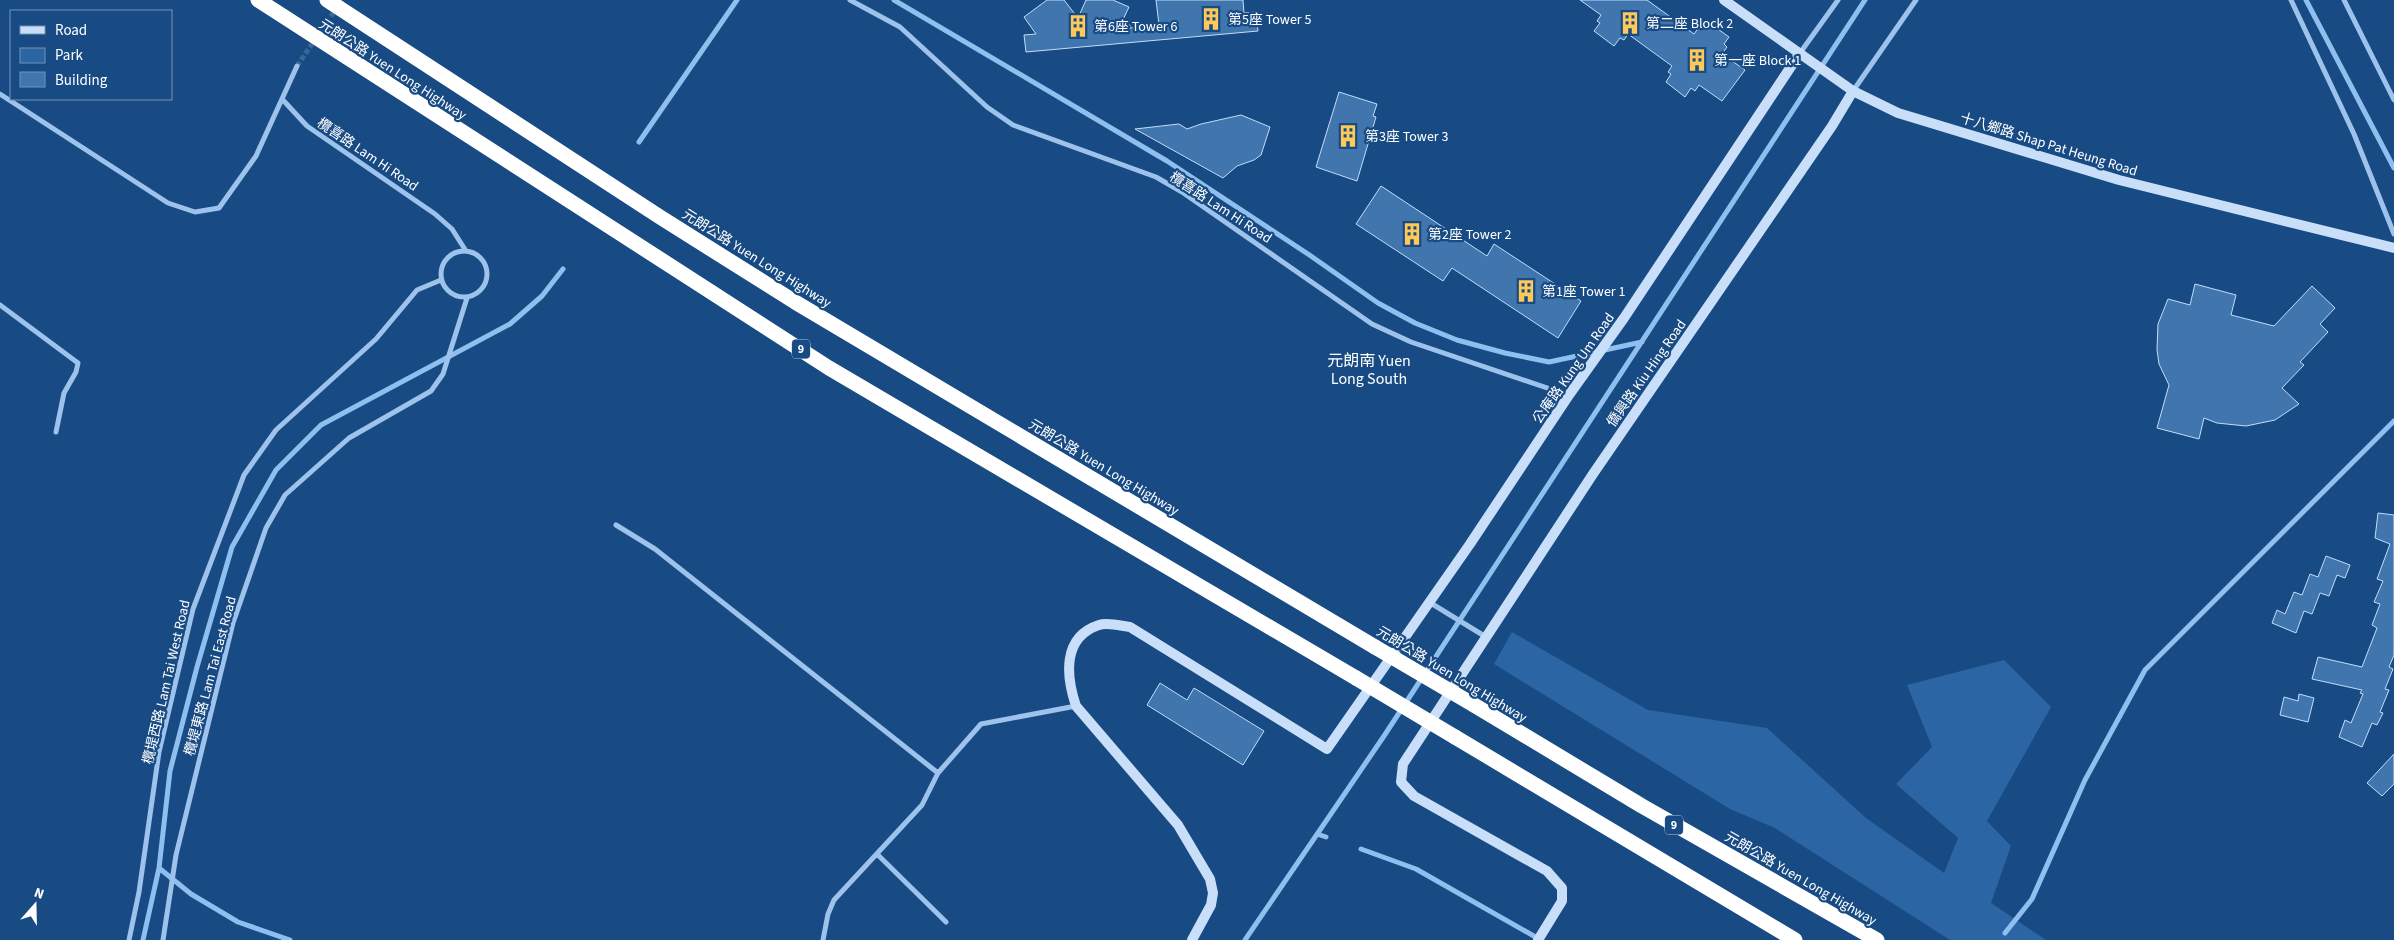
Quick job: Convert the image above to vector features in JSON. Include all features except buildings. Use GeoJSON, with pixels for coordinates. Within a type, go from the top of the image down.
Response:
{"type":"FeatureCollection","features":[{"type":"Feature","properties":{"kind":"highway","name":"元朗公路 Yuen Long Highway"},"geometry":{"type":"LineString","coordinates":[[258,0],[830,368],[1356,678],[1795,940]]}},
{"type":"Feature","properties":{"kind":"highway","name":"元朗公路 Yuen Long Highway"},"geometry":{"type":"LineString","coordinates":[[327,0],[644,207],[795,302],[1642,806],[1876,940]]}},
{"type":"Feature","properties":{"kind":"street","name":"欖喜路 Lam Hi Road"},"geometry":{"type":"LineString","coordinates":[[850,0],[900,27],[987,106],[1013,125],[1156,178],[1182,192],[1372,324],[1411,342],[1569,395]]}},
{"type":"Feature","properties":{"kind":"street","name":"十八鄉路 Shap Pat Heung Road"},"geometry":{"type":"LineString","coordinates":[[1724,0],[1850,89],[1898,113],[2118,180],[2394,248]]}},
{"type":"Feature","properties":{"kind":"street","name":"公庵路 Kung Um Road"},"geometry":{"type":"LineString","coordinates":[[1076,706],[1068,682],[1071,652],[1080,634],[1101,624],[1130,627],[1327,749],[1580,379],[1615,332],[1800,53],[1838,0]]}},
{"type":"Feature","properties":{"kind":"street","name":"僑興路 Kiu Hing Road"},"geometry":{"type":"LineString","coordinates":[[1541,936],[1562,901],[1562,888],[1547,871],[1414,796],[1401,782],[1403,764],[1593,474],[1826,134],[1850,89],[1916,0]]}},
{"type":"Feature","properties":{"kind":"street"},"geometry":{"type":"LineString","coordinates":[[2291,0],[2354,134],[2394,234]]}},
{"type":"Feature","properties":{"kind":"street"},"geometry":{"type":"LineString","coordinates":[[2344,0],[2394,100]]}},
{"type":"Feature","properties":{"kind":"street"},"geometry":{"type":"LineString","coordinates":[[0,94],[168,203],[195,212],[218,208],[256,156],[297,66]]}},
{"type":"Feature","properties":{"kind":"street","name":"欖喜路 Lam Hi Road"},"geometry":{"type":"LineString","coordinates":[[282,99],[307,126],[435,214],[452,229],[466,251],[480,257],[484,263],[487,278],[480,291],[467,298]]}},
{"type":"Feature","properties":{"kind":"street"},"geometry":{"type":"LineString","coordinates":[[466,251],[452,254],[446,259],[442,265],[441,280],[448,292],[460,298],[467,298]]}},
{"type":"Feature","properties":{"kind":"street","name":"欖堤西路 Lam Tai West Road"},"geometry":{"type":"LineString","coordinates":[[129,940],[139,892],[160,752],[193,609],[244,475],[276,430],[376,338],[417,290],[441,280]]}},
{"type":"Feature","properties":{"kind":"street","name":"欖堤東路 Lam Tai East Road"},"geometry":{"type":"LineString","coordinates":[[163,940],[176,855],[233,623],[266,528],[285,495],[349,438],[432,391],[443,374],[467,298]]}},
{"type":"Feature","properties":{"kind":"street"},"geometry":{"type":"LineString","coordinates":[[0,305],[78,363],[76,372],[64,393],[56,432]]}},
{"type":"Feature","properties":{"kind":"street"},"geometry":{"type":"LineString","coordinates":[[616,525],[655,549],[938,773]]}},
{"type":"Feature","properties":{"kind":"street"},"geometry":{"type":"LineString","coordinates":[[1429,602],[1486,637]]}},
{"type":"Feature","properties":{"kind":"street"},"geometry":{"type":"LineString","coordinates":[[823,940],[830,906],[922,805],[938,773],[981,724],[1076,706],[1178,825],[1210,879],[1213,893],[1211,905],[1192,940]]}},
{"type":"Feature","properties":{"kind":"street"},"geometry":{"type":"LineString","coordinates":[[878,855],[946,922]]}},
{"type":"Feature","properties":{"kind":"green space"},"geometry":{"type":"Polygon","coordinates":[[[1512,632],[1648,710],[1767,728],[1866,818],[1944,873],[1958,838],[1896,784],[1932,747],[1907,685],[2004,660],[2051,707],[1987,821],[2011,846],[1991,903],[2046,940],[1950,940],[1775,828],[1730,809],[1494,664],[1512,632]]]}},
{"type":"Feature","properties":{"kind":"waterway"},"geometry":{"type":"LineString","coordinates":[[639,142],[737,0]]}},
{"type":"Feature","properties":{"kind":"waterway"},"geometry":{"type":"LineString","coordinates":[[894,0],[1167,161],[1308,254],[1378,303],[1415,323],[1457,340],[1549,362],[1642,342]]}},
{"type":"Feature","properties":{"kind":"waterway"},"geometry":{"type":"LineString","coordinates":[[1245,940],[1384,736],[1865,0]]}},
{"type":"Feature","properties":{"kind":"waterway"},"geometry":{"type":"LineString","coordinates":[[2306,0],[2394,168]]}},
{"type":"Feature","properties":{"kind":"waterway"},"geometry":{"type":"LineString","coordinates":[[143,940],[159,868],[170,771],[197,667],[232,547],[276,470],[321,425],[510,324],[542,296],[563,269]]}},
{"type":"Feature","properties":{"kind":"waterway"},"geometry":{"type":"LineString","coordinates":[[2005,933],[2032,899],[2085,780],[2145,670],[2394,421]]}},
{"type":"Feature","properties":{"kind":"waterway"},"geometry":{"type":"LineString","coordinates":[[1317,834],[1326,837]]}},
{"type":"Feature","properties":{"kind":"waterway"},"geometry":{"type":"LineString","coordinates":[[1361,849],[1416,869],[1539,939]]}},
{"type":"Feature","properties":{"kind":"waterway"},"geometry":{"type":"LineString","coordinates":[[159,868],[191,894],[238,922],[290,940]]}},
{"type":"Feature","properties":{"kind":"tunnel"},"geometry":{"type":"LineString","coordinates":[[297,66],[342,0]]}},
{"type":"Feature","properties":{"kind":"place","name":"第5座 Tower 5"},"geometry":{"type":"Point","coordinates":[1211,19]}},
{"type":"Feature","properties":{"kind":"place","name":"第二座 Block 2"},"geometry":{"type":"Point","coordinates":[1630,23]}},
{"type":"Feature","properties":{"kind":"place","name":"第6座 Tower 6"},"geometry":{"type":"Point","coordinates":[1078,26]}},
{"type":"Feature","properties":{"kind":"place","name":"第一座 Block 1"},"geometry":{"type":"Point","coordinates":[1697,60]}},
{"type":"Feature","properties":{"kind":"place","name":"第3座 Tower 3"},"geometry":{"type":"Point","coordinates":[1348,136]}},
{"type":"Feature","properties":{"kind":"place","name":"第2座 Tower 2"},"geometry":{"type":"Point","coordinates":[1412,234]}},
{"type":"Feature","properties":{"kind":"place","name":"第1座 Tower 1"},"geometry":{"type":"Point","coordinates":[1526,291]}},
{"type":"Feature","properties":{"kind":"district","name":"元朗南 Yuen Long South"},"geometry":{"type":"Point","coordinates":[1369,369]}}]}
